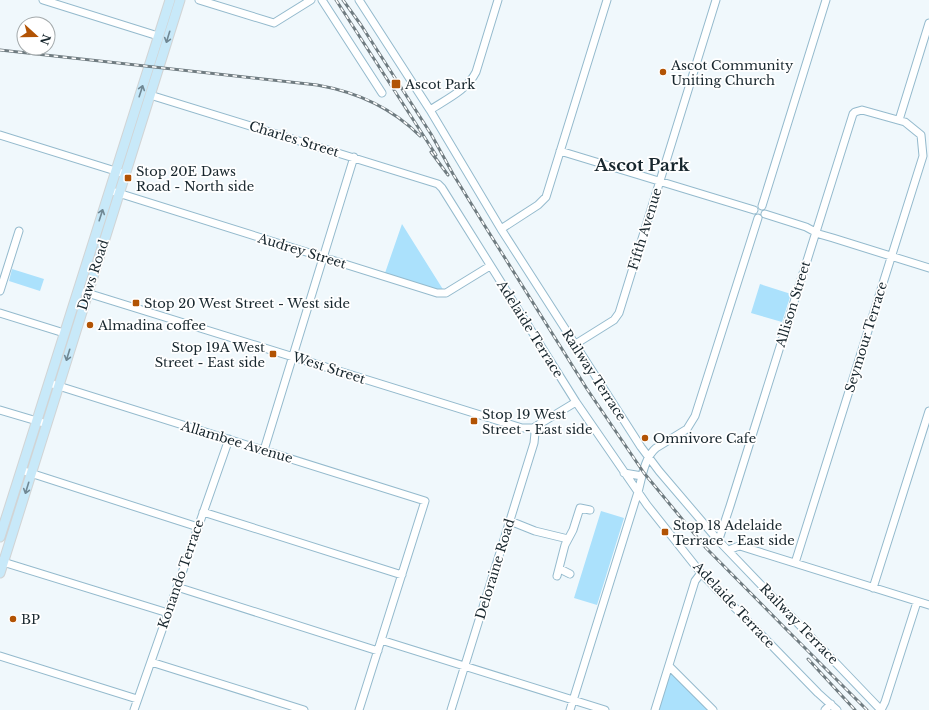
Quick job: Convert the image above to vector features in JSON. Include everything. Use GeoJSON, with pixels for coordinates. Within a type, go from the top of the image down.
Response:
{"type":"FeatureCollection","features":[{"type":"Feature","properties":{"kind":"main road","name":"Daws Road"},"geometry":{"type":"LineString","coordinates":[[0,537],[170,0]]}},
{"type":"Feature","properties":{"kind":"main road","name":"Daws Road"},"geometry":{"type":"LineString","coordinates":[[0,573],[2,561],[47,424],[180,0]]}},
{"type":"Feature","properties":{"kind":"street"},"geometry":{"type":"LineString","coordinates":[[43,0],[158,36]]}},
{"type":"Feature","properties":{"kind":"street"},"geometry":{"type":"LineString","coordinates":[[199,0],[274,23],[311,0]]}},
{"type":"Feature","properties":{"kind":"street"},"geometry":{"type":"LineString","coordinates":[[322,0],[382,93]]}},
{"type":"Feature","properties":{"kind":"street","name":"Railway Terrace"},"geometry":{"type":"LineString","coordinates":[[359,0],[430,110],[501,229],[574,345],[659,472],[718,539],[881,710]]}},
{"type":"Feature","properties":{"kind":"street"},"geometry":{"type":"LineString","coordinates":[[430,110],[464,88],[471,81],[476,72],[498,0]]}},
{"type":"Feature","properties":{"kind":"street"},"geometry":{"type":"LineString","coordinates":[[501,229],[538,205],[546,197],[607,0]]}},
{"type":"Feature","properties":{"kind":"street","name":"Fifth Avenue"},"geometry":{"type":"LineString","coordinates":[[574,345],[614,320],[619,313],[716,0]]}},
{"type":"Feature","properties":{"kind":"street"},"geometry":{"type":"LineString","coordinates":[[765,214],[762,206],[826,0]]}},
{"type":"Feature","properties":{"kind":"street"},"geometry":{"type":"LineString","coordinates":[[899,120],[929,23]]}},
{"type":"Feature","properties":{"kind":"street","name":"Charles Street"},"geometry":{"type":"LineString","coordinates":[[150,95],[438,184]]}},
{"type":"Feature","properties":{"kind":"street","name":"Allison Street"},"geometry":{"type":"LineString","coordinates":[[718,539],[730,506],[853,114],[862,110],[899,120]]}},
{"type":"Feature","properties":{"kind":"street","name":"Seymour Terrace"},"geometry":{"type":"LineString","coordinates":[[795,563],[924,152],[921,135],[908,124],[899,120]]}},
{"type":"Feature","properties":{"kind":"street"},"geometry":{"type":"LineString","coordinates":[[0,135],[125,174]]}},
{"type":"Feature","properties":{"kind":"street"},"geometry":{"type":"LineString","coordinates":[[560,150],[754,210]]}},
{"type":"Feature","properties":{"kind":"street"},"geometry":{"type":"LineString","coordinates":[[264,450],[354,158]]}},
{"type":"Feature","properties":{"kind":"street","name":"Adelaide Terrace"},"geometry":{"type":"LineString","coordinates":[[438,184],[442,188],[576,402],[647,505],[701,573],[837,710]]}},
{"type":"Feature","properties":{"kind":"street","name":"Audrey Street"},"geometry":{"type":"LineString","coordinates":[[110,190],[437,293],[446,293],[490,266]]}},
{"type":"Feature","properties":{"kind":"street"},"geometry":{"type":"LineString","coordinates":[[754,210],[757,206],[762,206]]}},
{"type":"Feature","properties":{"kind":"street"},"geometry":{"type":"LineString","coordinates":[[754,210],[754,215],[758,218]]}},
{"type":"Feature","properties":{"kind":"street"},"geometry":{"type":"LineString","coordinates":[[765,214],[806,227],[833,238],[929,268]]}},
{"type":"Feature","properties":{"kind":"street"},"geometry":{"type":"LineString","coordinates":[[758,218],[762,218],[765,214]]}},
{"type":"Feature","properties":{"kind":"street"},"geometry":{"type":"LineString","coordinates":[[570,710],[648,457],[656,448],[687,429],[695,416],[758,218]]}},
{"type":"Feature","properties":{"kind":"street"},"geometry":{"type":"LineString","coordinates":[[0,291],[19,231]]}},
{"type":"Feature","properties":{"kind":"street","name":"West Street"},"geometry":{"type":"LineString","coordinates":[[78,290],[293,356],[515,427],[527,429],[533,428]]}},
{"type":"Feature","properties":{"kind":"street"},"geometry":{"type":"LineString","coordinates":[[0,313],[64,333]]}},
{"type":"Feature","properties":{"kind":"street","name":"Allambee Avenue"},"geometry":{"type":"LineString","coordinates":[[49,383],[425,502],[402,575]]}},
{"type":"Feature","properties":{"kind":"street"},"geometry":{"type":"LineString","coordinates":[[533,428],[576,402]]}},
{"type":"Feature","properties":{"kind":"street"},"geometry":{"type":"LineString","coordinates":[[0,410],[47,424]]}},
{"type":"Feature","properties":{"kind":"street"},"geometry":{"type":"LineString","coordinates":[[873,588],[929,410]]}},
{"type":"Feature","properties":{"kind":"street","name":"Deloraine Road"},"geometry":{"type":"LineString","coordinates":[[451,710],[534,443],[535,433],[533,428]]}},
{"type":"Feature","properties":{"kind":"street","name":"Konando Terrace"},"geometry":{"type":"LineString","coordinates":[[134,710],[228,439]]}},
{"type":"Feature","properties":{"kind":"street"},"geometry":{"type":"LineString","coordinates":[[21,470],[198,526]]}},
{"type":"Feature","properties":{"kind":"street"},"geometry":{"type":"LineString","coordinates":[[624,473],[642,476]]}},
{"type":"Feature","properties":{"kind":"street"},"geometry":{"type":"LineString","coordinates":[[570,574],[558,572],[561,557],[573,530],[580,508],[590,510]]}},
{"type":"Feature","properties":{"kind":"street"},"geometry":{"type":"LineString","coordinates":[[203,512],[402,575],[360,710]]}},
{"type":"Feature","properties":{"kind":"street"},"geometry":{"type":"LineString","coordinates":[[510,521],[535,531],[568,539]]}},
{"type":"Feature","properties":{"kind":"street"},"geometry":{"type":"LineString","coordinates":[[729,550],[736,546],[740,546],[929,605]]}},
{"type":"Feature","properties":{"kind":"street"},"geometry":{"type":"LineString","coordinates":[[2,561],[168,613]]}},
{"type":"Feature","properties":{"kind":"street"},"geometry":{"type":"LineString","coordinates":[[655,710],[695,581],[701,573]]}},
{"type":"Feature","properties":{"kind":"street"},"geometry":{"type":"LineString","coordinates":[[177,587],[378,651]]}},
{"type":"Feature","properties":{"kind":"street"},"geometry":{"type":"LineString","coordinates":[[881,710],[885,702],[917,602]]}},
{"type":"Feature","properties":{"kind":"street"},"geometry":{"type":"LineString","coordinates":[[381,640],[605,710]]}},
{"type":"Feature","properties":{"kind":"street"},"geometry":{"type":"LineString","coordinates":[[0,656],[137,699]]}},
{"type":"Feature","properties":{"kind":"street"},"geometry":{"type":"LineString","coordinates":[[150,662],[304,710]]}},
{"type":"Feature","properties":{"kind":"street"},"geometry":{"type":"LineString","coordinates":[[669,666],[713,710]]}},
{"type":"Feature","properties":{"kind":"street"},"geometry":{"type":"LineString","coordinates":[[825,710],[831,704]]}},
{"type":"Feature","properties":{"kind":"shaded area"},"geometry":{"type":"Polygon","coordinates":[[[402,224],[444,291],[439,291],[385,273],[402,224]]]}},
{"type":"Feature","properties":{"kind":"shaded area"},"geometry":{"type":"Polygon","coordinates":[[[12,269],[44,279],[40,291],[9,281],[12,269]]]}},
{"type":"Feature","properties":{"kind":"shaded area"},"geometry":{"type":"Polygon","coordinates":[[[760,284],[791,294],[782,322],[751,313],[760,284]]]}},
{"type":"Feature","properties":{"kind":"shaded area"},"geometry":{"type":"Polygon","coordinates":[[[601,511],[624,518],[597,605],[574,598],[601,511]]]}},
{"type":"Feature","properties":{"kind":"shaded area"},"geometry":{"type":"Polygon","coordinates":[[[671,671],[709,710],[658,710],[671,671]]]}},
{"type":"Feature","properties":{"kind":"railway"},"geometry":{"type":"LineString","coordinates":[[336,0],[436,155]]}},
{"type":"Feature","properties":{"kind":"railway"},"geometry":{"type":"LineString","coordinates":[[343,0],[361,25],[431,134],[453,174],[587,389],[644,473],[706,548],[867,710]]}},
{"type":"Feature","properties":{"kind":"railway"},"geometry":{"type":"LineString","coordinates":[[0,50],[317,85],[332,88],[373,102],[397,117],[420,136]]}},
{"type":"Feature","properties":{"kind":"railway"},"geometry":{"type":"LineString","coordinates":[[431,152],[448,175]]}},
{"type":"Feature","properties":{"kind":"railway"},"geometry":{"type":"LineString","coordinates":[[808,659],[855,710]]}},
{"type":"Feature","properties":{"kind":"place","name":"Ascot Community Uniting Church"},"geometry":{"type":"Point","coordinates":[663,72]}},
{"type":"Feature","properties":{"kind":"place","name":"Ascot Park"},"geometry":{"type":"Point","coordinates":[396,84]}},
{"type":"Feature","properties":{"kind":"place","name":"Stop 20E Daws Road - North side"},"geometry":{"type":"Point","coordinates":[128,178]}},
{"type":"Feature","properties":{"kind":"place","name":"Stop 20 West Street - West side"},"geometry":{"type":"Point","coordinates":[136,303]}},
{"type":"Feature","properties":{"kind":"place","name":"Almadina coffee"},"geometry":{"type":"Point","coordinates":[90,325]}},
{"type":"Feature","properties":{"kind":"place","name":"Stop 19A West Street - East side"},"geometry":{"type":"Point","coordinates":[273,354]}},
{"type":"Feature","properties":{"kind":"place","name":"Stop 19 West Street - East side"},"geometry":{"type":"Point","coordinates":[474,421]}},
{"type":"Feature","properties":{"kind":"place","name":"Omnivore Cafe"},"geometry":{"type":"Point","coordinates":[645,438]}},
{"type":"Feature","properties":{"kind":"place","name":"Stop 18 Adelaide Terrace - East side"},"geometry":{"type":"Point","coordinates":[665,532]}},
{"type":"Feature","properties":{"kind":"place","name":"BP"},"geometry":{"type":"Point","coordinates":[13,619]}},
{"type":"Feature","properties":{"kind":"district","name":"Ascot Park"},"geometry":{"type":"Point","coordinates":[642,165]}}]}
